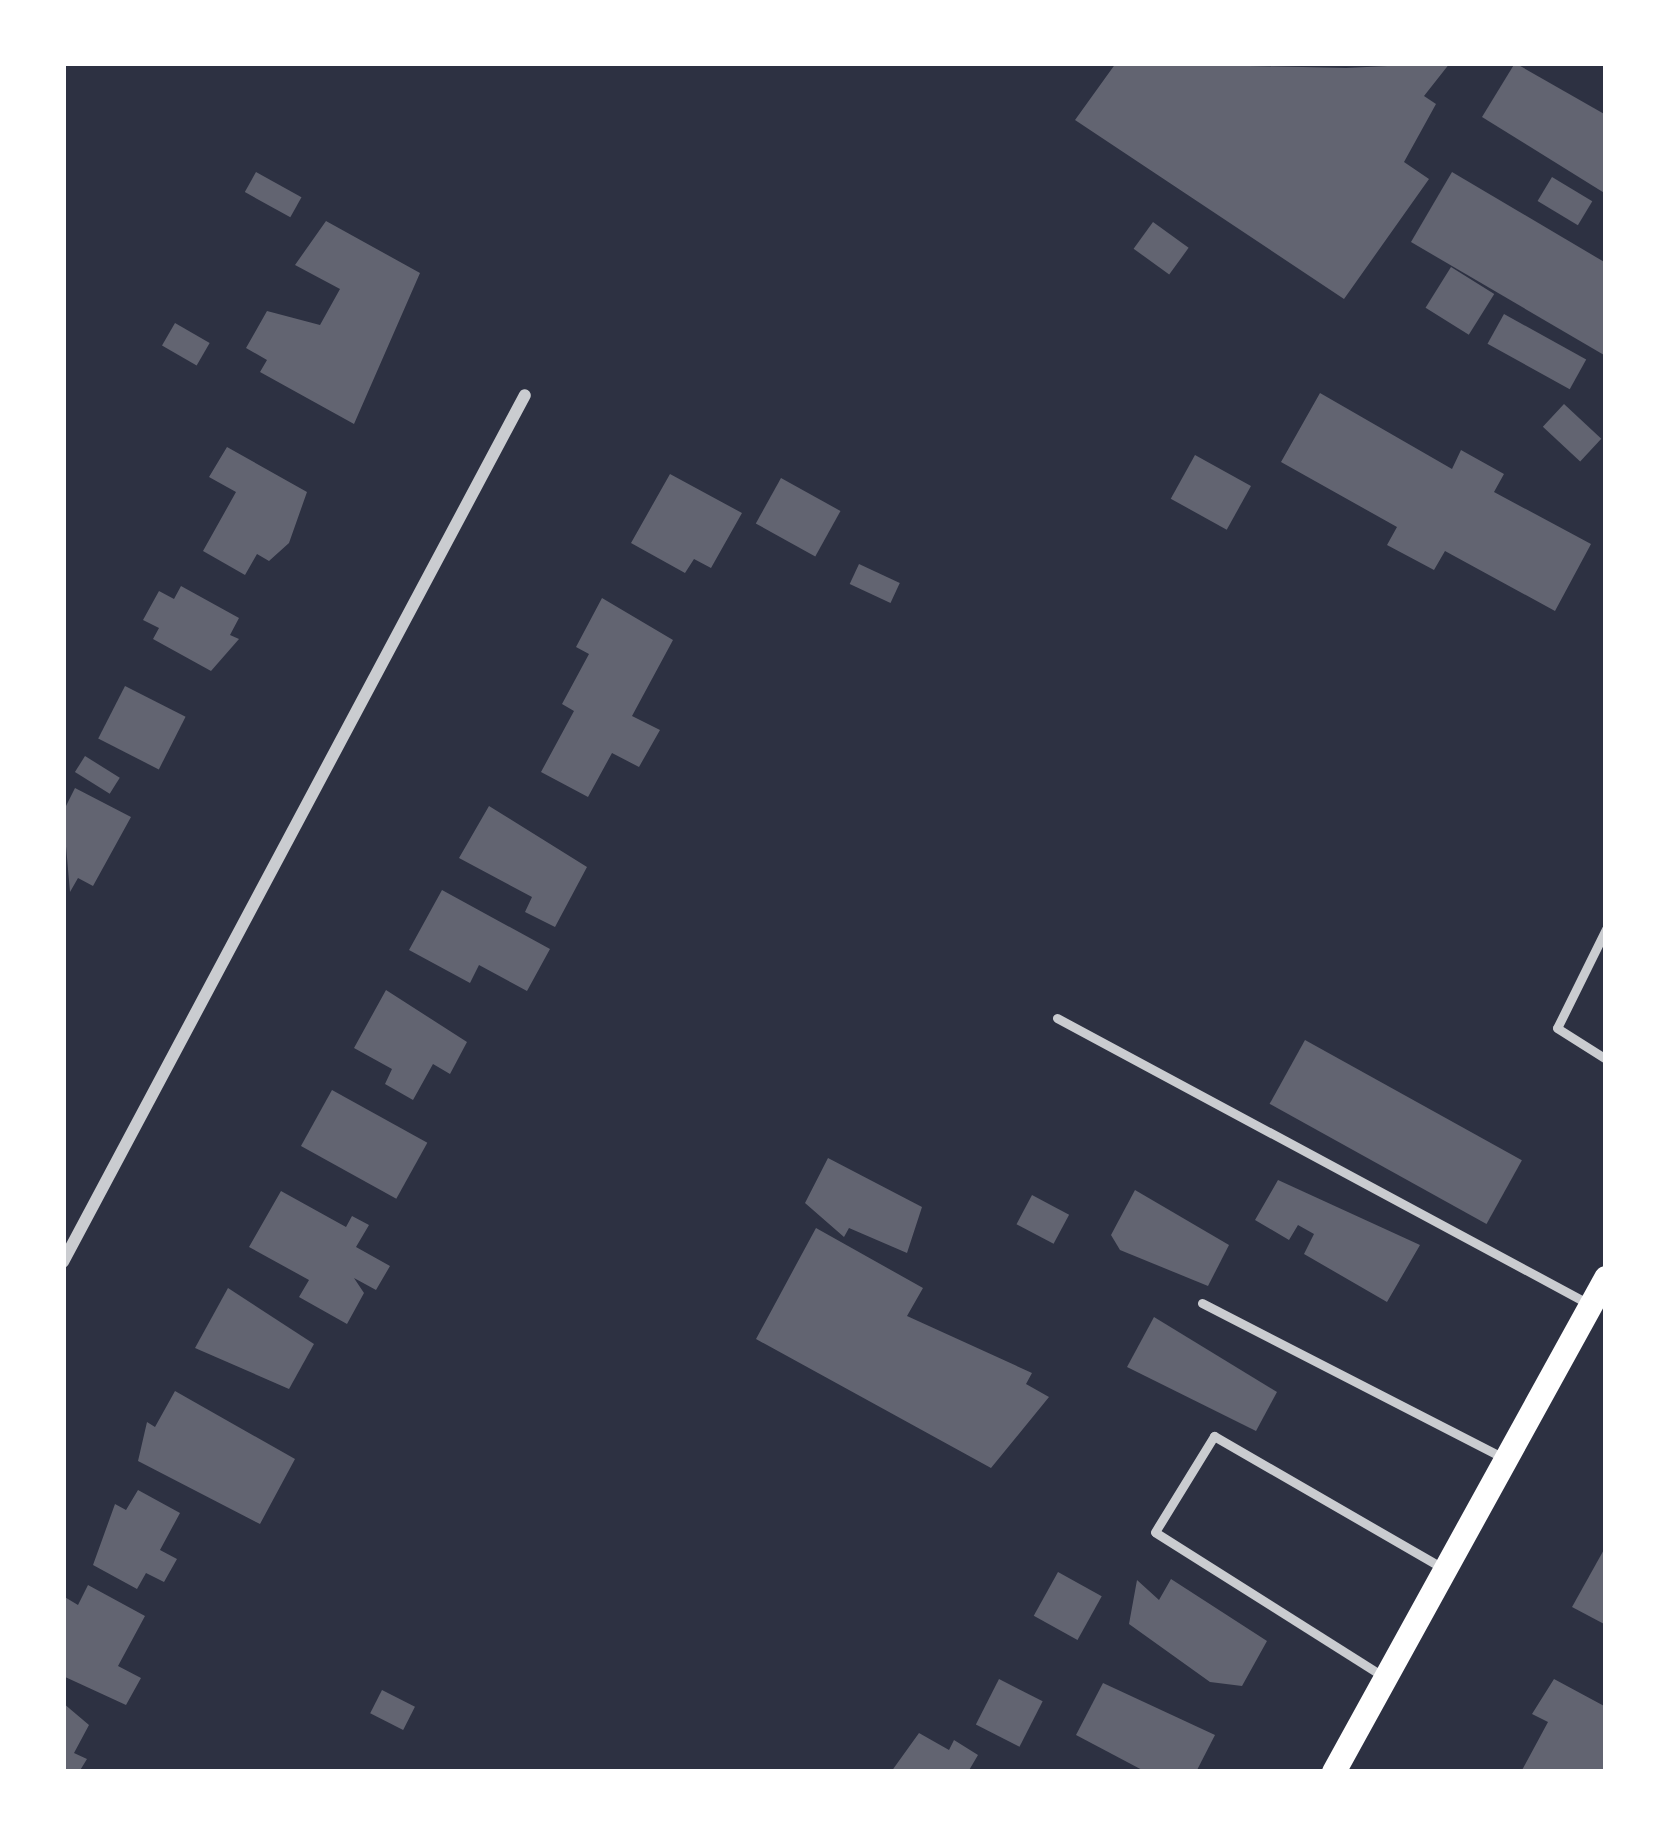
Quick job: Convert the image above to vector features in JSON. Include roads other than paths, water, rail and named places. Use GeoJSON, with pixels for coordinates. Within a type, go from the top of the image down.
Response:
{"type":"FeatureCollection","features":[{"type":"Feature","properties":{"kind":"main road"},"geometry":{"type":"LineString","coordinates":[[1334,1772],[1606,1278]]}},
{"type":"Feature","properties":{"kind":"street"},"geometry":{"type":"LineString","coordinates":[[63,1262],[525,395]]}},
{"type":"Feature","properties":{"kind":"lane"},"geometry":{"type":"LineString","coordinates":[[1606,929],[1558,1028],[1606,1059]]}},
{"type":"Feature","properties":{"kind":"lane"},"geometry":{"type":"LineString","coordinates":[[1057,1018],[1591,1305]]}},
{"type":"Feature","properties":{"kind":"lane"},"geometry":{"type":"LineString","coordinates":[[1202,1304],[1506,1460]]}},
{"type":"Feature","properties":{"kind":"lane"},"geometry":{"type":"LineString","coordinates":[[1386,1678],[1155,1532],[1214,1436],[1446,1570]]}}]}
